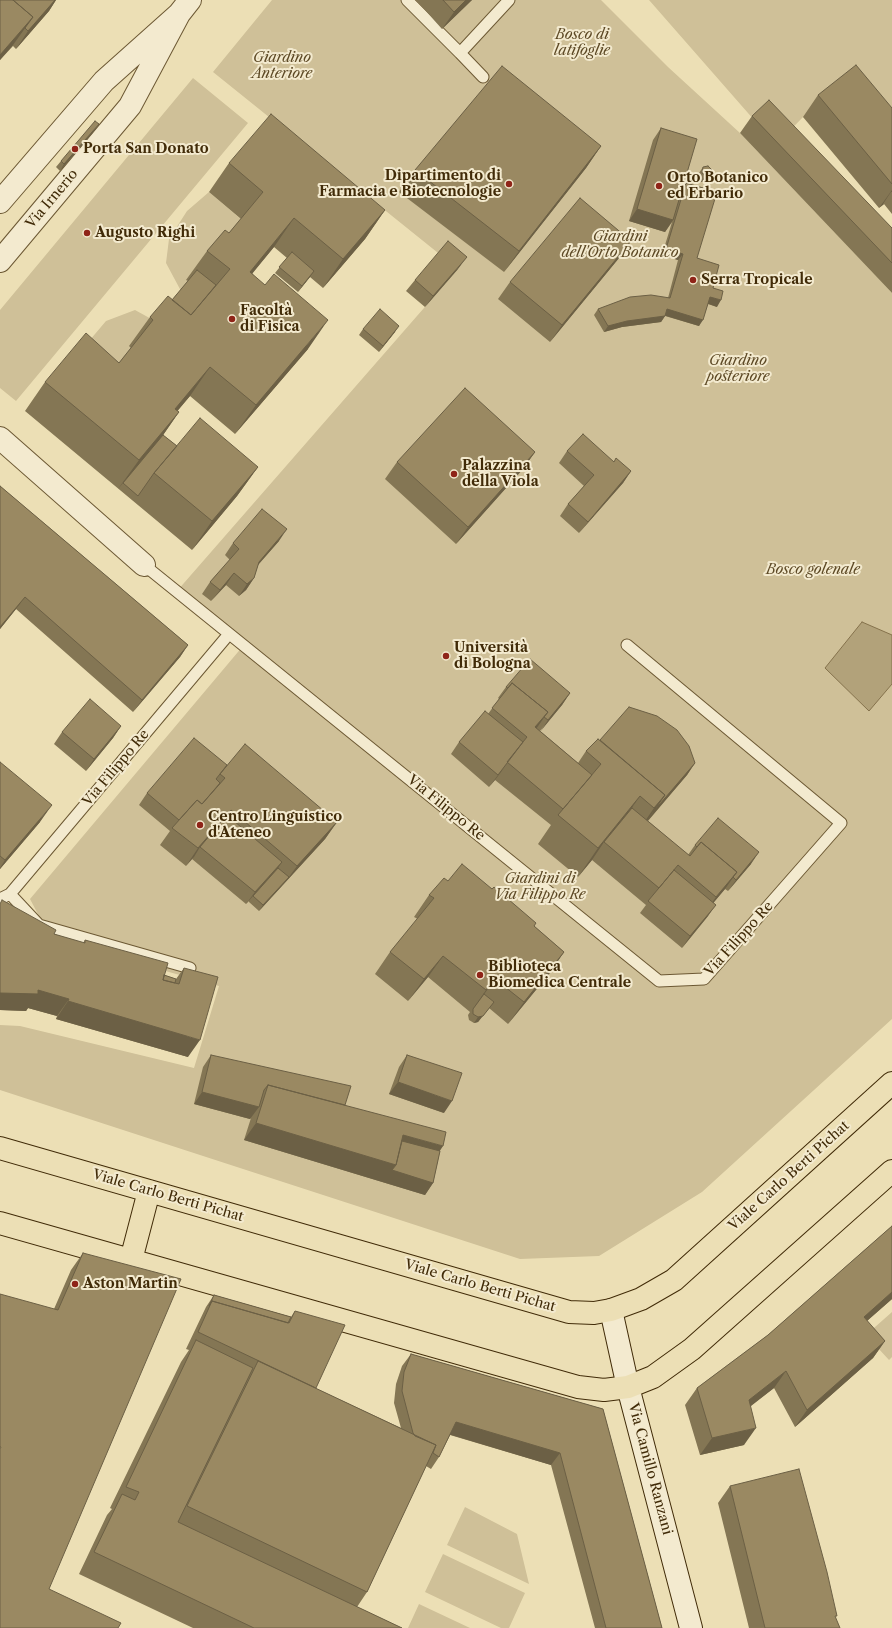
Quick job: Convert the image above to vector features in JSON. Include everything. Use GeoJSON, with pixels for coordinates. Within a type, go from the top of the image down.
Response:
{"type":"FeatureCollection","features":[{"type":"Feature","properties":{"kind":"main road","name":"Viale Carlo Berti Pichat"},"geometry":{"type":"LineString","coordinates":[[0,1148],[570,1312],[594,1313],[611,1310],[641,1299],[674,1280],[892,1083]]}},
{"type":"Feature","properties":{"kind":"main road"},"geometry":{"type":"LineString","coordinates":[[0,1223],[578,1387],[604,1390],[628,1387],[653,1377],[692,1349],[892,1171]]}},
{"type":"Feature","properties":{"kind":"main road"},"geometry":{"type":"LineString","coordinates":[[131,1260],[150,1191]]}},
{"type":"Feature","properties":{"kind":"street","name":"Via Irnerio"},"geometry":{"type":"LineString","coordinates":[[0,202],[104,81],[184,7]]}},
{"type":"Feature","properties":{"kind":"street","name":"Via Irnerio"},"geometry":{"type":"LineString","coordinates":[[0,261],[130,106],[184,7]]}},
{"type":"Feature","properties":{"kind":"street","name":"Via Filippo Re"},"geometry":{"type":"LineString","coordinates":[[0,438],[144,565]]}},
{"type":"Feature","properties":{"kind":"street","name":"Via Camillo Ranzani"},"geometry":{"type":"LineString","coordinates":[[611,1310],[628,1387],[691,1628]]}},
{"type":"Feature","properties":{"kind":"lane"},"geometry":{"type":"LineString","coordinates":[[408,0],[483,77]]}},
{"type":"Feature","properties":{"kind":"lane"},"geometry":{"type":"LineString","coordinates":[[460,53],[509,0]]}},
{"type":"Feature","properties":{"kind":"lane","name":"Via Filippo Re"},"geometry":{"type":"LineString","coordinates":[[144,565],[406,774],[659,980],[704,979],[842,823],[627,645]]}},
{"type":"Feature","properties":{"kind":"lane","name":"Via Filippo Re"},"geometry":{"type":"LineString","coordinates":[[0,899],[10,894],[229,634]]}},
{"type":"Feature","properties":{"kind":"lane"},"geometry":{"type":"LineString","coordinates":[[10,894],[39,925],[190,968]]}},
{"type":"Feature","properties":{"kind":"green space","name":"Giardini di Via Filippo Re"},"geometry":{"type":"Polygon","coordinates":[[[272,0],[601,0],[668,67],[740,133],[892,293],[892,1019],[702,1192],[599,1256],[520,1259],[0,1090],[0,1025],[20,1026],[194,1068],[219,986],[51,939],[30,899],[243,646],[177,591],[458,269],[213,72],[272,0]]]}},
{"type":"Feature","properties":{"kind":"green space"},"geometry":{"type":"Polygon","coordinates":[[[649,0],[892,0],[892,149],[803,117],[776,145],[649,0]]]}},
{"type":"Feature","properties":{"kind":"green space"},"geometry":{"type":"Polygon","coordinates":[[[193,78],[248,123],[16,401],[0,388],[0,310],[193,78]]]}},
{"type":"Feature","properties":{"kind":"green space"},"geometry":{"type":"Polygon","coordinates":[[[209,192],[243,221],[181,291],[166,263],[169,239],[187,211],[209,192]]]}},
{"type":"Feature","properties":{"kind":"green space"},"geometry":{"type":"Polygon","coordinates":[[[135,310],[155,321],[99,391],[84,347],[106,321],[135,310]]]}},
{"type":"Feature","properties":{"kind":"green space"},"geometry":{"type":"Polygon","coordinates":[[[892,1312],[892,1357],[889,1360],[866,1335],[892,1312]]]}},
{"type":"Feature","properties":{"kind":"green space"},"geometry":{"type":"Polygon","coordinates":[[[465,1507],[517,1534],[529,1584],[447,1545],[465,1507]]]}},
{"type":"Feature","properties":{"kind":"green space"},"geometry":{"type":"Polygon","coordinates":[[[443,1554],[525,1593],[509,1628],[501,1628],[425,1592],[443,1554]]]}},
{"type":"Feature","properties":{"kind":"green space"},"geometry":{"type":"Polygon","coordinates":[[[419,1604],[470,1628],[408,1628],[419,1604]]]}},
{"type":"Feature","properties":{"kind":"shaded area"},"geometry":{"type":"Polygon","coordinates":[[[862,622],[892,635],[892,684],[869,711],[825,668],[862,622]]]}},
{"type":"Feature","properties":{"kind":"building"},"geometry":{"type":"Polygon","coordinates":[[[0,0],[13,0],[33,17],[0,55],[0,0]]]}},
{"type":"Feature","properties":{"kind":"building"},"geometry":{"type":"Polygon","coordinates":[[[13,0],[55,0],[28,31],[25,28],[33,17],[13,0]]]}},
{"type":"Feature","properties":{"kind":"building"},"geometry":{"type":"Polygon","coordinates":[[[443,0],[466,0],[454,12],[443,0]]]}},
{"type":"Feature","properties":{"kind":"building"},"geometry":{"type":"Polygon","coordinates":[[[856,65],[892,108],[892,184],[818,95],[856,65]]]}},
{"type":"Feature","properties":{"kind":"building"},"geometry":{"type":"Polygon","coordinates":[[[502,66],[601,146],[519,251],[415,170],[502,66]]]}},
{"type":"Feature","properties":{"kind":"building"},"geometry":{"type":"Polygon","coordinates":[[[769,100],[892,228],[892,263],[752,116],[769,100]]]}},
{"type":"Feature","properties":{"kind":"building","name":"Facoltà di Fisica"},"geometry":{"type":"Polygon","coordinates":[[[271,114],[385,210],[343,259],[294,218],[250,272],[265,285],[274,274],[328,320],[256,405],[210,367],[175,409],[179,412],[139,460],[45,382],[86,333],[119,363],[153,320],[150,317],[168,296],[191,315],[230,269],[207,251],[225,230],[229,233],[263,192],[229,163],[271,114]]]}},
{"type":"Feature","properties":{"kind":"building","name":"Porta San Donato"},"geometry":{"type":"Polygon","coordinates":[[[95,121],[99,124],[64,164],[61,161],[95,121]]]}},
{"type":"Feature","properties":{"kind":"building","name":"Orto Botanico ed Erbario"},"geometry":{"type":"Polygon","coordinates":[[[661,128],[697,139],[673,220],[637,209],[661,128]]]}},
{"type":"Feature","properties":{"kind":"building"},"geometry":{"type":"Polygon","coordinates":[[[708,166],[712,170],[711,175],[705,176],[702,173],[703,167],[708,166]]]}},
{"type":"Feature","properties":{"kind":"building"},"geometry":{"type":"Polygon","coordinates":[[[686,183],[717,192],[697,258],[719,265],[713,288],[723,291],[721,300],[710,297],[703,320],[667,309],[665,316],[627,321],[608,326],[598,309],[630,297],[651,295],[670,298],[683,254],[666,249],[686,183]]]}},
{"type":"Feature","properties":{"kind":"building"},"geometry":{"type":"Polygon","coordinates":[[[580,198],[631,241],[562,325],[510,282],[580,198]]]}},
{"type":"Feature","properties":{"kind":"building"},"geometry":{"type":"Polygon","coordinates":[[[448,241],[467,257],[433,296],[415,280],[448,241]]]}},
{"type":"Feature","properties":{"kind":"building"},"geometry":{"type":"Polygon","coordinates":[[[292,252],[314,271],[302,286],[279,267],[292,252]]]}},
{"type":"Feature","properties":{"kind":"building"},"geometry":{"type":"Polygon","coordinates":[[[197,270],[216,285],[191,315],[172,300],[197,270]]]}},
{"type":"Feature","properties":{"kind":"building"},"geometry":{"type":"Polygon","coordinates":[[[380,309],[399,326],[383,346],[363,329],[380,309]]]}},
{"type":"Feature","properties":{"kind":"building","name":"Palazzina della Viola"},"geometry":{"type":"Polygon","coordinates":[[[465,388],[535,452],[468,527],[397,462],[465,388]]]}},
{"type":"Feature","properties":{"kind":"building"},"geometry":{"type":"Polygon","coordinates":[[[200,418],[258,467],[212,521],[154,473],[200,418]]]}},
{"type":"Feature","properties":{"kind":"building"},"geometry":{"type":"Polygon","coordinates":[[[583,434],[614,462],[616,458],[631,471],[588,522],[568,504],[594,475],[567,451],[583,434]]]}},
{"type":"Feature","properties":{"kind":"building"},"geometry":{"type":"Polygon","coordinates":[[[163,435],[177,446],[154,473],[138,496],[123,483],[163,435]]]}},
{"type":"Feature","properties":{"kind":"building"},"geometry":{"type":"Polygon","coordinates":[[[0,486],[188,645],[142,700],[25,597],[0,627],[0,486]]]}},
{"type":"Feature","properties":{"kind":"building"},"geometry":{"type":"Polygon","coordinates":[[[262,509],[287,529],[259,562],[254,578],[247,584],[234,573],[220,590],[210,582],[239,549],[233,543],[262,509]]]}},
{"type":"Feature","properties":{"kind":"building"},"geometry":{"type":"Polygon","coordinates":[[[530,659],[570,693],[548,720],[544,717],[548,712],[512,683],[508,688],[506,687],[530,659]]]}},
{"type":"Feature","properties":{"kind":"building"},"geometry":{"type":"Polygon","coordinates":[[[512,683],[548,712],[535,727],[592,775],[563,809],[507,762],[527,737],[492,708],[512,683]]]}},
{"type":"Feature","properties":{"kind":"building"},"geometry":{"type":"Polygon","coordinates":[[[90,699],[121,726],[94,759],[62,732],[90,699]]]}},
{"type":"Feature","properties":{"kind":"building"},"geometry":{"type":"Polygon","coordinates":[[[629,707],[657,716],[677,730],[689,746],[695,763],[653,812],[665,795],[600,740],[629,707]]]}},
{"type":"Feature","properties":{"kind":"building"},"geometry":{"type":"Polygon","coordinates":[[[485,711],[523,742],[498,775],[459,742],[485,711]]]}},
{"type":"Feature","properties":{"kind":"building"},"geometry":{"type":"Polygon","coordinates":[[[194,738],[227,765],[216,779],[220,783],[202,804],[197,800],[179,820],[147,793],[194,738]]]}},
{"type":"Feature","properties":{"kind":"building"},"geometry":{"type":"Polygon","coordinates":[[[598,739],[665,795],[654,808],[640,796],[598,848],[558,815],[601,764],[586,751],[598,739]]]}},
{"type":"Feature","properties":{"kind":"building"},"geometry":{"type":"Polygon","coordinates":[[[245,744],[337,822],[297,866],[231,810],[198,848],[172,828],[197,800],[202,804],[225,778],[220,774],[245,744]]]}},
{"type":"Feature","properties":{"kind":"building"},"geometry":{"type":"Polygon","coordinates":[[[0,762],[52,805],[5,860],[0,856],[0,762]]]}},
{"type":"Feature","properties":{"kind":"building"},"geometry":{"type":"Polygon","coordinates":[[[632,808],[690,856],[701,842],[737,872],[716,897],[678,865],[659,888],[604,842],[632,808]]]}},
{"type":"Feature","properties":{"kind":"building"},"geometry":{"type":"Polygon","coordinates":[[[227,815],[282,862],[255,892],[200,847],[227,815]]]}},
{"type":"Feature","properties":{"kind":"building"},"geometry":{"type":"Polygon","coordinates":[[[718,818],[759,852],[736,880],[733,877],[737,872],[701,842],[697,847],[695,845],[718,818]]]}},
{"type":"Feature","properties":{"kind":"building"},"geometry":{"type":"Polygon","coordinates":[[[462,864],[492,889],[494,887],[536,923],[534,926],[564,952],[524,1002],[495,979],[486,990],[443,956],[424,979],[390,952],[434,898],[429,895],[444,878],[448,881],[462,864]]]}},
{"type":"Feature","properties":{"kind":"building"},"geometry":{"type":"Polygon","coordinates":[[[278,868],[289,877],[263,905],[253,896],[278,868]]]}},
{"type":"Feature","properties":{"kind":"building"},"geometry":{"type":"Polygon","coordinates":[[[674,870],[716,905],[690,936],[648,901],[674,870]]]}},
{"type":"Feature","properties":{"kind":"building"},"geometry":{"type":"Polygon","coordinates":[[[2,900],[56,930],[54,934],[85,943],[85,940],[168,963],[163,980],[179,984],[184,968],[218,977],[200,1040],[68,1001],[69,999],[38,990],[38,994],[0,993],[0,904],[2,900]]]}},
{"type":"Feature","properties":{"kind":"building"},"geometry":{"type":"Polygon","coordinates":[[[164,975],[176,979],[175,983],[163,980],[164,975]]]}},
{"type":"Feature","properties":{"kind":"building"},"geometry":{"type":"Polygon","coordinates":[[[484,994],[494,1002],[483,1016],[478,1017],[473,1014],[473,1009],[484,994]]]}},
{"type":"Feature","properties":{"kind":"building"},"geometry":{"type":"Polygon","coordinates":[[[211,1055],[351,1086],[345,1105],[268,1085],[264,1090],[259,1107],[202,1092],[211,1055]]]}},
{"type":"Feature","properties":{"kind":"building"},"geometry":{"type":"Polygon","coordinates":[[[407,1055],[462,1073],[452,1101],[398,1082],[407,1055]]]}},
{"type":"Feature","properties":{"kind":"building"},"geometry":{"type":"Polygon","coordinates":[[[268,1085],[446,1132],[443,1146],[403,1135],[396,1165],[256,1123],[268,1085]]]}},
{"type":"Feature","properties":{"kind":"building"},"geometry":{"type":"Polygon","coordinates":[[[402,1141],[440,1151],[433,1183],[392,1170],[396,1165],[402,1141]]]}},
{"type":"Feature","properties":{"kind":"building"},"geometry":{"type":"Polygon","coordinates":[[[892,1226],[892,1292],[864,1317],[885,1341],[807,1410],[786,1371],[749,1400],[756,1428],[712,1438],[697,1388],[768,1335],[892,1226]]]}},
{"type":"Feature","properties":{"kind":"building"},"geometry":{"type":"Polygon","coordinates":[[[83,1253],[181,1279],[49,1589],[121,1623],[118,1628],[0,1628],[0,1294],[58,1310],[83,1253]]]}},
{"type":"Feature","properties":{"kind":"building"},"geometry":{"type":"Polygon","coordinates":[[[214,1295],[291,1317],[288,1323],[212,1301],[209,1306],[214,1295]]]}},
{"type":"Feature","properties":{"kind":"building"},"geometry":{"type":"Polygon","coordinates":[[[212,1301],[289,1323],[295,1311],[345,1325],[316,1388],[198,1332],[212,1301]]]}},
{"type":"Feature","properties":{"kind":"building"},"geometry":{"type":"Polygon","coordinates":[[[196,1340],[253,1368],[178,1522],[402,1628],[254,1628],[94,1552],[122,1494],[135,1500],[139,1492],[126,1487],[196,1340]]]}},
{"type":"Feature","properties":{"kind":"building"},"geometry":{"type":"Polygon","coordinates":[[[411,1354],[603,1409],[662,1628],[606,1628],[560,1453],[456,1422],[439,1457],[433,1453],[436,1445],[415,1436],[402,1391],[404,1372],[411,1354]]]}},
{"type":"Feature","properties":{"kind":"building"},"geometry":{"type":"Polygon","coordinates":[[[258,1361],[436,1445],[367,1592],[187,1506],[258,1361]]]}},
{"type":"Feature","properties":{"kind":"building"},"geometry":{"type":"Polygon","coordinates":[[[799,1469],[827,1572],[837,1616],[835,1616],[840,1628],[765,1628],[730,1486],[799,1469]]]}},
{"type":"Feature","properties":{"kind":"place","name":"Porta San Donato"},"geometry":{"type":"Point","coordinates":[75,149]}},
{"type":"Feature","properties":{"kind":"place","name":"Dipartimento di Farmacia e Biotecnologie"},"geometry":{"type":"Point","coordinates":[509,184]}},
{"type":"Feature","properties":{"kind":"place","name":"Orto Botanico ed Erbario"},"geometry":{"type":"Point","coordinates":[659,186]}},
{"type":"Feature","properties":{"kind":"place","name":"Augusto Righi"},"geometry":{"type":"Point","coordinates":[87,233]}},
{"type":"Feature","properties":{"kind":"place","name":"Serra Tropicale"},"geometry":{"type":"Point","coordinates":[693,280]}},
{"type":"Feature","properties":{"kind":"place","name":"Facoltà di Fisica"},"geometry":{"type":"Point","coordinates":[232,319]}},
{"type":"Feature","properties":{"kind":"place","name":"Palazzina della Viola"},"geometry":{"type":"Point","coordinates":[454,474]}},
{"type":"Feature","properties":{"kind":"place","name":"Università di Bologna"},"geometry":{"type":"Point","coordinates":[446,656]}},
{"type":"Feature","properties":{"kind":"place","name":"Centro Linguistico d'Ateneo"},"geometry":{"type":"Point","coordinates":[200,825]}},
{"type":"Feature","properties":{"kind":"place","name":"Biblioteca Biomedica Centrale"},"geometry":{"type":"Point","coordinates":[480,975]}},
{"type":"Feature","properties":{"kind":"place","name":"Aston Martin"},"geometry":{"type":"Point","coordinates":[75,1284]}},
{"type":"Feature","properties":{"kind":"park label","name":"Bosco di latifoglie"},"geometry":{"type":"Point","coordinates":[582,44]}},
{"type":"Feature","properties":{"kind":"park label","name":"Giardino Anteriore"},"geometry":{"type":"Point","coordinates":[282,66]}},
{"type":"Feature","properties":{"kind":"park label","name":"Giardini dell'Orto Botanico"},"geometry":{"type":"Point","coordinates":[620,246]}},
{"type":"Feature","properties":{"kind":"park label","name":"Giardino posteriore"},"geometry":{"type":"Point","coordinates":[738,370]}},
{"type":"Feature","properties":{"kind":"park label","name":"Bosco golenale"},"geometry":{"type":"Point","coordinates":[813,570]}}]}
